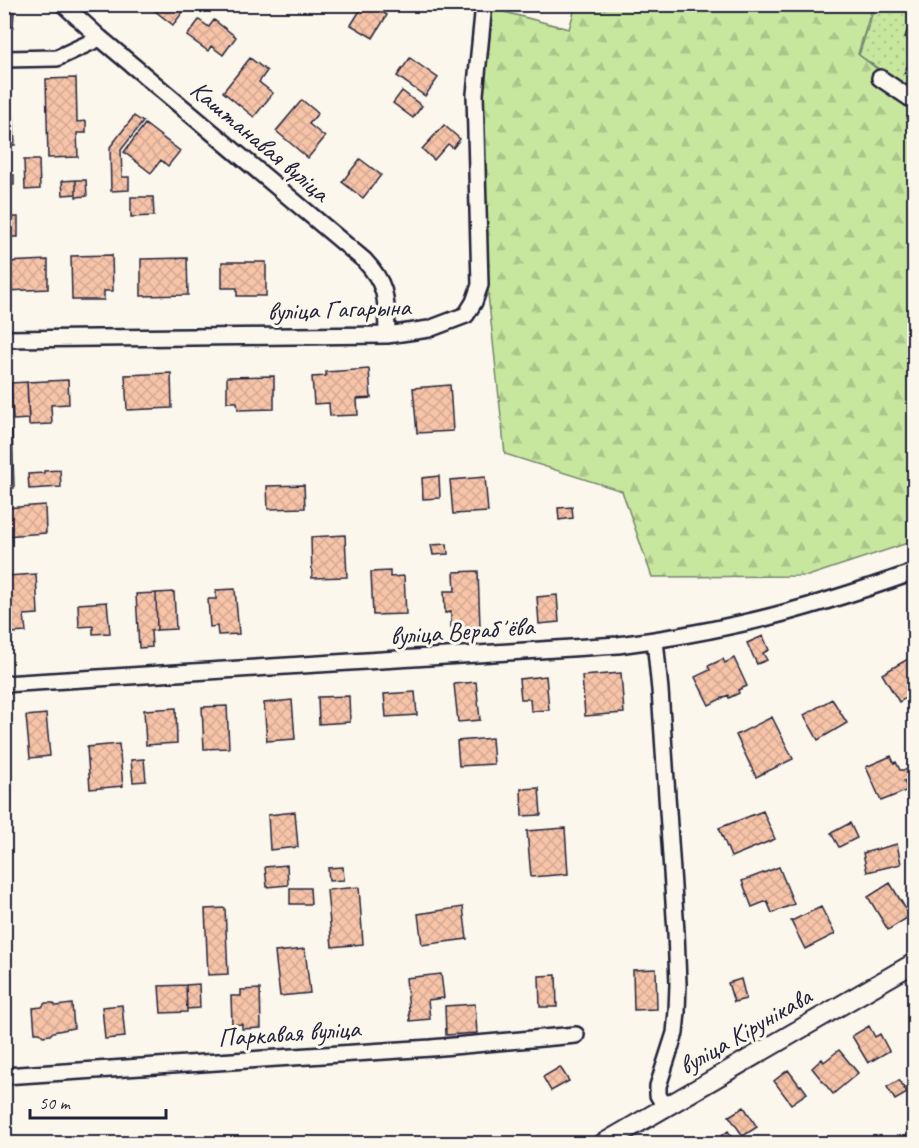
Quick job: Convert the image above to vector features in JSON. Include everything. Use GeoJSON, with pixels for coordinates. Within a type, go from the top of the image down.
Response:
{"type":"FeatureCollection","features":[{"type":"Feature","properties":{"kind":"street","name":"вуліца Гагарына"},"geometry":{"type":"LineString","coordinates":[[4,339],[387,335],[429,329],[465,315],[474,302],[480,285],[475,94],[484,4]]}},
{"type":"Feature","properties":{"kind":"street","name":"Каштанавая вуліца"},"geometry":{"type":"LineString","coordinates":[[72,8],[100,38],[364,260],[375,272],[382,285],[386,302],[387,335]]}},
{"type":"Feature","properties":{"kind":"street"},"geometry":{"type":"LineString","coordinates":[[4,59],[57,58],[100,38]]}},
{"type":"Feature","properties":{"kind":"street"},"geometry":{"type":"LineString","coordinates":[[880,78],[915,101]]}},
{"type":"Feature","properties":{"kind":"street","name":"вуліца Верабʼёва"},"geometry":{"type":"LineString","coordinates":[[4,684],[618,645],[740,624],[844,596],[915,572]]}},
{"type":"Feature","properties":{"kind":"street"},"geometry":{"type":"LineString","coordinates":[[655,640],[661,702],[678,984],[675,1033],[658,1086],[658,1095],[666,1107]]}},
{"type":"Feature","properties":{"kind":"street","name":"вуліца Кірунікава"},"geometry":{"type":"LineString","coordinates":[[602,1143],[915,963]]}},
{"type":"Feature","properties":{"kind":"street","name":"Паркавая вуліца"},"geometry":{"type":"LineString","coordinates":[[4,1076],[431,1048],[576,1035]]}},
{"type":"Feature","properties":{"kind":"green space"},"geometry":{"type":"Polygon","coordinates":[[[576,5],[873,5],[858,54],[914,98],[914,541],[808,576],[652,577],[622,491],[505,454],[488,294],[483,96],[493,9],[569,29],[576,5]]]}},
{"type":"Feature","properties":{"kind":"green space"},"geometry":{"type":"Polygon","coordinates":[[[875,5],[914,5],[914,93],[859,55],[875,5]]]}},
{"type":"Feature","properties":{"kind":"building"},"geometry":{"type":"Polygon","coordinates":[[[146,4],[189,4],[173,25],[146,4]]]}},
{"type":"Feature","properties":{"kind":"building"},"geometry":{"type":"Polygon","coordinates":[[[364,4],[370,4],[387,15],[373,38],[351,25],[364,4]]]}},
{"type":"Feature","properties":{"kind":"building"},"geometry":{"type":"Polygon","coordinates":[[[4,11],[14,12],[13,27],[4,26],[4,11]]]}},
{"type":"Feature","properties":{"kind":"building"},"geometry":{"type":"Polygon","coordinates":[[[912,17],[914,18],[914,40],[905,37],[912,17]]]}},
{"type":"Feature","properties":{"kind":"building"},"geometry":{"type":"Polygon","coordinates":[[[199,20],[209,27],[214,20],[236,37],[223,55],[211,46],[208,51],[187,36],[199,20]]]}},
{"type":"Feature","properties":{"kind":"building"},"geometry":{"type":"Polygon","coordinates":[[[914,48],[914,65],[909,63],[914,48]]]}},
{"type":"Feature","properties":{"kind":"building"},"geometry":{"type":"Polygon","coordinates":[[[250,58],[267,71],[259,82],[273,93],[254,117],[223,92],[250,58]]]}},
{"type":"Feature","properties":{"kind":"building"},"geometry":{"type":"Polygon","coordinates":[[[410,58],[438,78],[425,96],[397,76],[410,58]]]}},
{"type":"Feature","properties":{"kind":"building"},"geometry":{"type":"Polygon","coordinates":[[[909,63],[914,65],[914,77],[904,73],[909,63]]]}},
{"type":"Feature","properties":{"kind":"building"},"geometry":{"type":"Polygon","coordinates":[[[76,78],[77,122],[86,121],[86,133],[77,133],[78,157],[48,158],[46,79],[76,78]]]}},
{"type":"Feature","properties":{"kind":"building"},"geometry":{"type":"Polygon","coordinates":[[[402,91],[422,106],[413,118],[393,103],[402,91]]]}},
{"type":"Feature","properties":{"kind":"building"},"geometry":{"type":"Polygon","coordinates":[[[302,100],[318,113],[309,124],[325,137],[308,158],[276,131],[302,100]]]}},
{"type":"Feature","properties":{"kind":"building"},"geometry":{"type":"Polygon","coordinates":[[[4,109],[13,109],[15,145],[4,145],[4,109]]]}},
{"type":"Feature","properties":{"kind":"building"},"geometry":{"type":"Polygon","coordinates":[[[134,116],[143,122],[121,150],[122,177],[129,177],[129,190],[111,191],[110,147],[134,116]]]}},
{"type":"Feature","properties":{"kind":"building"},"geometry":{"type":"Polygon","coordinates":[[[145,124],[180,151],[168,166],[161,160],[151,173],[124,152],[145,124]]]}},
{"type":"Feature","properties":{"kind":"building"},"geometry":{"type":"Polygon","coordinates":[[[444,125],[460,139],[453,148],[448,144],[434,160],[422,149],[444,125]]]}},
{"type":"Feature","properties":{"kind":"building"},"geometry":{"type":"Polygon","coordinates":[[[360,159],[381,175],[363,198],[342,182],[360,159]]]}},
{"type":"Feature","properties":{"kind":"building"},"geometry":{"type":"Polygon","coordinates":[[[24,160],[39,160],[40,189],[25,190],[24,160]]]}},
{"type":"Feature","properties":{"kind":"building"},"geometry":{"type":"Polygon","coordinates":[[[4,171],[7,171],[7,185],[4,185],[4,171]]]}},
{"type":"Feature","properties":{"kind":"building"},"geometry":{"type":"Polygon","coordinates":[[[7,175],[14,175],[14,185],[7,185],[7,175]]]}},
{"type":"Feature","properties":{"kind":"building"},"geometry":{"type":"Polygon","coordinates":[[[76,180],[86,180],[87,196],[76,197],[76,180]]]}},
{"type":"Feature","properties":{"kind":"building"},"geometry":{"type":"Polygon","coordinates":[[[76,180],[76,194],[63,195],[62,181],[76,180]]]}},
{"type":"Feature","properties":{"kind":"building"},"geometry":{"type":"Polygon","coordinates":[[[131,197],[153,197],[154,216],[131,217],[131,197]]]}},
{"type":"Feature","properties":{"kind":"building"},"geometry":{"type":"Polygon","coordinates":[[[8,217],[18,217],[18,237],[9,237],[8,217]]]}},
{"type":"Feature","properties":{"kind":"building"},"geometry":{"type":"Polygon","coordinates":[[[112,255],[113,291],[104,291],[104,300],[72,300],[71,256],[112,255]]]}},
{"type":"Feature","properties":{"kind":"building"},"geometry":{"type":"Polygon","coordinates":[[[187,258],[188,295],[141,296],[141,259],[187,258]]]}},
{"type":"Feature","properties":{"kind":"building"},"geometry":{"type":"Polygon","coordinates":[[[48,260],[48,289],[6,291],[5,262],[48,260]]]}},
{"type":"Feature","properties":{"kind":"building"},"geometry":{"type":"Polygon","coordinates":[[[222,262],[266,262],[266,296],[237,296],[237,288],[222,288],[222,262]]]}},
{"type":"Feature","properties":{"kind":"building"},"geometry":{"type":"Polygon","coordinates":[[[369,369],[371,398],[357,399],[358,415],[330,416],[329,403],[314,404],[312,377],[326,376],[326,372],[369,369]]]}},
{"type":"Feature","properties":{"kind":"building"},"geometry":{"type":"Polygon","coordinates":[[[171,373],[172,408],[127,410],[125,375],[171,373]]]}},
{"type":"Feature","properties":{"kind":"building"},"geometry":{"type":"Polygon","coordinates":[[[274,376],[274,409],[238,410],[237,402],[227,402],[227,377],[274,376]]]}},
{"type":"Feature","properties":{"kind":"building"},"geometry":{"type":"Polygon","coordinates":[[[68,380],[69,404],[51,405],[52,424],[29,425],[27,382],[68,380]]]}},
{"type":"Feature","properties":{"kind":"building"},"geometry":{"type":"Polygon","coordinates":[[[27,382],[29,419],[13,420],[11,383],[27,382]]]}},
{"type":"Feature","properties":{"kind":"building"},"geometry":{"type":"Polygon","coordinates":[[[450,385],[453,431],[417,433],[413,388],[450,385]]]}},
{"type":"Feature","properties":{"kind":"building"},"geometry":{"type":"Polygon","coordinates":[[[4,431],[12,431],[14,488],[4,488],[4,431]]]}},
{"type":"Feature","properties":{"kind":"building"},"geometry":{"type":"Polygon","coordinates":[[[60,470],[61,487],[29,489],[28,474],[60,470]]]}},
{"type":"Feature","properties":{"kind":"building"},"geometry":{"type":"Polygon","coordinates":[[[439,476],[440,498],[423,499],[422,478],[439,476]]]}},
{"type":"Feature","properties":{"kind":"building"},"geometry":{"type":"Polygon","coordinates":[[[485,477],[488,512],[453,514],[450,480],[485,477]]]}},
{"type":"Feature","properties":{"kind":"building"},"geometry":{"type":"Polygon","coordinates":[[[304,485],[305,508],[268,509],[267,486],[304,485]]]}},
{"type":"Feature","properties":{"kind":"building"},"geometry":{"type":"Polygon","coordinates":[[[45,505],[46,533],[4,536],[4,508],[45,505]]]}},
{"type":"Feature","properties":{"kind":"building"},"geometry":{"type":"Polygon","coordinates":[[[572,507],[573,518],[559,520],[558,508],[572,507]]]}},
{"type":"Feature","properties":{"kind":"building"},"geometry":{"type":"Polygon","coordinates":[[[345,535],[347,577],[312,578],[311,537],[345,535]]]}},
{"type":"Feature","properties":{"kind":"building"},"geometry":{"type":"Polygon","coordinates":[[[447,544],[448,554],[433,555],[431,545],[447,544]]]}},
{"type":"Feature","properties":{"kind":"building"},"geometry":{"type":"Polygon","coordinates":[[[390,571],[390,577],[404,576],[406,614],[373,615],[371,572],[390,571]]]}},
{"type":"Feature","properties":{"kind":"building"},"geometry":{"type":"Polygon","coordinates":[[[478,571],[480,627],[451,628],[451,612],[445,613],[444,591],[455,591],[454,572],[478,571]]]}},
{"type":"Feature","properties":{"kind":"building"},"geometry":{"type":"Polygon","coordinates":[[[36,574],[38,614],[24,615],[26,632],[11,633],[7,576],[36,574]]]}},
{"type":"Feature","properties":{"kind":"building"},"geometry":{"type":"Polygon","coordinates":[[[235,589],[239,634],[218,635],[217,626],[210,627],[208,599],[216,599],[216,590],[235,589]]]}},
{"type":"Feature","properties":{"kind":"building"},"geometry":{"type":"Polygon","coordinates":[[[174,592],[176,629],[157,630],[156,593],[174,592]]]}},
{"type":"Feature","properties":{"kind":"building"},"geometry":{"type":"Polygon","coordinates":[[[156,593],[157,630],[151,631],[152,647],[139,648],[136,594],[156,593]]]}},
{"type":"Feature","properties":{"kind":"building"},"geometry":{"type":"Polygon","coordinates":[[[557,595],[559,622],[539,624],[537,597],[557,595]]]}},
{"type":"Feature","properties":{"kind":"building"},"geometry":{"type":"Polygon","coordinates":[[[107,602],[110,633],[93,634],[93,626],[79,627],[78,604],[107,602]]]}},
{"type":"Feature","properties":{"kind":"building"},"geometry":{"type":"Polygon","coordinates":[[[763,636],[769,650],[763,653],[767,660],[757,664],[747,643],[763,636]]]}},
{"type":"Feature","properties":{"kind":"building"},"geometry":{"type":"Polygon","coordinates":[[[913,656],[914,693],[899,702],[882,674],[913,656]]]}},
{"type":"Feature","properties":{"kind":"building"},"geometry":{"type":"Polygon","coordinates":[[[734,658],[747,686],[729,698],[728,695],[709,705],[695,677],[710,670],[708,666],[723,659],[725,663],[734,658]]]}},
{"type":"Feature","properties":{"kind":"building"},"geometry":{"type":"Polygon","coordinates":[[[621,673],[624,713],[585,716],[582,676],[621,673]]]}},
{"type":"Feature","properties":{"kind":"building"},"geometry":{"type":"Polygon","coordinates":[[[546,676],[549,710],[531,711],[530,699],[521,699],[519,679],[546,676]]]}},
{"type":"Feature","properties":{"kind":"building"},"geometry":{"type":"Polygon","coordinates":[[[476,682],[480,720],[458,722],[454,684],[476,682]]]}},
{"type":"Feature","properties":{"kind":"building"},"geometry":{"type":"Polygon","coordinates":[[[415,692],[417,715],[386,717],[384,694],[415,692]]]}},
{"type":"Feature","properties":{"kind":"building"},"geometry":{"type":"Polygon","coordinates":[[[349,696],[350,722],[319,724],[318,697],[349,696]]]}},
{"type":"Feature","properties":{"kind":"building"},"geometry":{"type":"Polygon","coordinates":[[[832,699],[847,723],[818,740],[804,715],[832,699]]]}},
{"type":"Feature","properties":{"kind":"building"},"geometry":{"type":"Polygon","coordinates":[[[292,700],[295,739],[267,741],[264,703],[292,700]]]}},
{"type":"Feature","properties":{"kind":"building"},"geometry":{"type":"Polygon","coordinates":[[[227,706],[229,748],[204,749],[202,707],[227,706]]]}},
{"type":"Feature","properties":{"kind":"building"},"geometry":{"type":"Polygon","coordinates":[[[176,708],[177,743],[146,745],[144,710],[176,708]]]}},
{"type":"Feature","properties":{"kind":"building"},"geometry":{"type":"Polygon","coordinates":[[[46,714],[50,756],[30,758],[26,716],[46,714]]]}},
{"type":"Feature","properties":{"kind":"building"},"geometry":{"type":"Polygon","coordinates":[[[772,717],[793,759],[756,777],[736,735],[772,717]]]}},
{"type":"Feature","properties":{"kind":"building"},"geometry":{"type":"Polygon","coordinates":[[[492,738],[494,764],[459,766],[457,741],[492,738]]]}},
{"type":"Feature","properties":{"kind":"building"},"geometry":{"type":"Polygon","coordinates":[[[119,744],[123,786],[90,789],[87,747],[119,744]]]}},
{"type":"Feature","properties":{"kind":"building"},"geometry":{"type":"Polygon","coordinates":[[[891,756],[900,770],[907,770],[909,775],[904,781],[908,790],[881,801],[866,767],[891,756]]]}},
{"type":"Feature","properties":{"kind":"building"},"geometry":{"type":"Polygon","coordinates":[[[144,759],[146,781],[133,782],[131,760],[144,759]]]}},
{"type":"Feature","properties":{"kind":"building"},"geometry":{"type":"Polygon","coordinates":[[[539,788],[541,815],[522,816],[521,789],[539,788]]]}},
{"type":"Feature","properties":{"kind":"building"},"geometry":{"type":"Polygon","coordinates":[[[763,811],[775,839],[731,857],[719,828],[763,811]]]}},
{"type":"Feature","properties":{"kind":"building"},"geometry":{"type":"Polygon","coordinates":[[[295,812],[298,847],[270,850],[268,815],[295,812]]]}},
{"type":"Feature","properties":{"kind":"building"},"geometry":{"type":"Polygon","coordinates":[[[850,823],[857,838],[839,847],[831,833],[850,823]]]}},
{"type":"Feature","properties":{"kind":"building"},"geometry":{"type":"Polygon","coordinates":[[[565,828],[568,874],[531,877],[527,831],[565,828]]]}},
{"type":"Feature","properties":{"kind":"building"},"geometry":{"type":"Polygon","coordinates":[[[897,844],[901,864],[867,872],[863,853],[897,844]]]}},
{"type":"Feature","properties":{"kind":"building"},"geometry":{"type":"Polygon","coordinates":[[[287,865],[288,885],[267,887],[265,867],[287,865]]]}},
{"type":"Feature","properties":{"kind":"building"},"geometry":{"type":"Polygon","coordinates":[[[343,867],[344,880],[329,881],[328,868],[343,867]]]}},
{"type":"Feature","properties":{"kind":"building"},"geometry":{"type":"Polygon","coordinates":[[[779,867],[794,904],[772,913],[767,901],[752,907],[742,881],[779,867]]]}},
{"type":"Feature","properties":{"kind":"building"},"geometry":{"type":"Polygon","coordinates":[[[890,883],[910,916],[888,930],[868,897],[890,883]]]}},
{"type":"Feature","properties":{"kind":"building"},"geometry":{"type":"Polygon","coordinates":[[[359,887],[363,944],[332,947],[327,890],[359,887]]]}},
{"type":"Feature","properties":{"kind":"building"},"geometry":{"type":"Polygon","coordinates":[[[290,888],[310,888],[311,904],[290,904],[290,888]]]}},
{"type":"Feature","properties":{"kind":"building"},"geometry":{"type":"Polygon","coordinates":[[[463,907],[467,939],[422,945],[418,914],[463,907]]]}},
{"type":"Feature","properties":{"kind":"building"},"geometry":{"type":"Polygon","coordinates":[[[821,907],[835,934],[805,949],[791,921],[821,907]]]}},
{"type":"Feature","properties":{"kind":"building"},"geometry":{"type":"Polygon","coordinates":[[[225,908],[228,974],[208,975],[205,909],[225,908]]]}},
{"type":"Feature","properties":{"kind":"building"},"geometry":{"type":"Polygon","coordinates":[[[305,949],[310,993],[280,996],[275,952],[305,949]]]}},
{"type":"Feature","properties":{"kind":"building"},"geometry":{"type":"Polygon","coordinates":[[[656,969],[657,1009],[634,1010],[633,970],[656,969]]]}},
{"type":"Feature","properties":{"kind":"building"},"geometry":{"type":"Polygon","coordinates":[[[441,974],[444,998],[428,1000],[430,1019],[410,1021],[406,978],[441,974]]]}},
{"type":"Feature","properties":{"kind":"building"},"geometry":{"type":"Polygon","coordinates":[[[556,975],[557,1007],[540,1007],[539,976],[556,975]]]}},
{"type":"Feature","properties":{"kind":"building"},"geometry":{"type":"Polygon","coordinates":[[[741,979],[746,999],[734,1002],[728,983],[741,979]]]}},
{"type":"Feature","properties":{"kind":"building"},"geometry":{"type":"Polygon","coordinates":[[[199,984],[200,1008],[187,1009],[186,985],[199,984]]]}},
{"type":"Feature","properties":{"kind":"building"},"geometry":{"type":"Polygon","coordinates":[[[186,985],[187,1012],[161,1013],[159,986],[186,985]]]}},
{"type":"Feature","properties":{"kind":"building"},"geometry":{"type":"Polygon","coordinates":[[[260,989],[261,1028],[242,1029],[242,1024],[232,1025],[231,996],[241,996],[241,990],[260,989]]]}},
{"type":"Feature","properties":{"kind":"building"},"geometry":{"type":"Polygon","coordinates":[[[45,1003],[53,1003],[56,1006],[72,1004],[74,1028],[43,1036],[35,1033],[33,1008],[42,1007],[45,1003]]]}},
{"type":"Feature","properties":{"kind":"building"},"geometry":{"type":"Polygon","coordinates":[[[475,1004],[477,1033],[446,1035],[445,1006],[475,1004]]]}},
{"type":"Feature","properties":{"kind":"building"},"geometry":{"type":"Polygon","coordinates":[[[122,1005],[125,1037],[105,1039],[102,1007],[122,1005]]]}},
{"type":"Feature","properties":{"kind":"building"},"geometry":{"type":"Polygon","coordinates":[[[869,1026],[875,1037],[880,1034],[889,1051],[868,1063],[852,1036],[869,1026]]]}},
{"type":"Feature","properties":{"kind":"building"},"geometry":{"type":"Polygon","coordinates":[[[839,1050],[858,1073],[833,1094],[812,1068],[822,1059],[824,1062],[839,1050]]]}},
{"type":"Feature","properties":{"kind":"building"},"geometry":{"type":"Polygon","coordinates":[[[560,1067],[569,1081],[551,1091],[543,1077],[560,1067]]]}},
{"type":"Feature","properties":{"kind":"building"},"geometry":{"type":"Polygon","coordinates":[[[788,1070],[807,1093],[791,1104],[774,1081],[788,1070]]]}},
{"type":"Feature","properties":{"kind":"building"},"geometry":{"type":"Polygon","coordinates":[[[899,1080],[907,1093],[895,1100],[887,1087],[899,1080]]]}},
{"type":"Feature","properties":{"kind":"building"},"geometry":{"type":"Polygon","coordinates":[[[744,1107],[757,1127],[743,1136],[729,1116],[744,1107]]]}},
{"type":"Feature","properties":{"kind":"building"},"geometry":{"type":"Polygon","coordinates":[[[728,1131],[736,1144],[711,1144],[728,1131]]]}}]}
